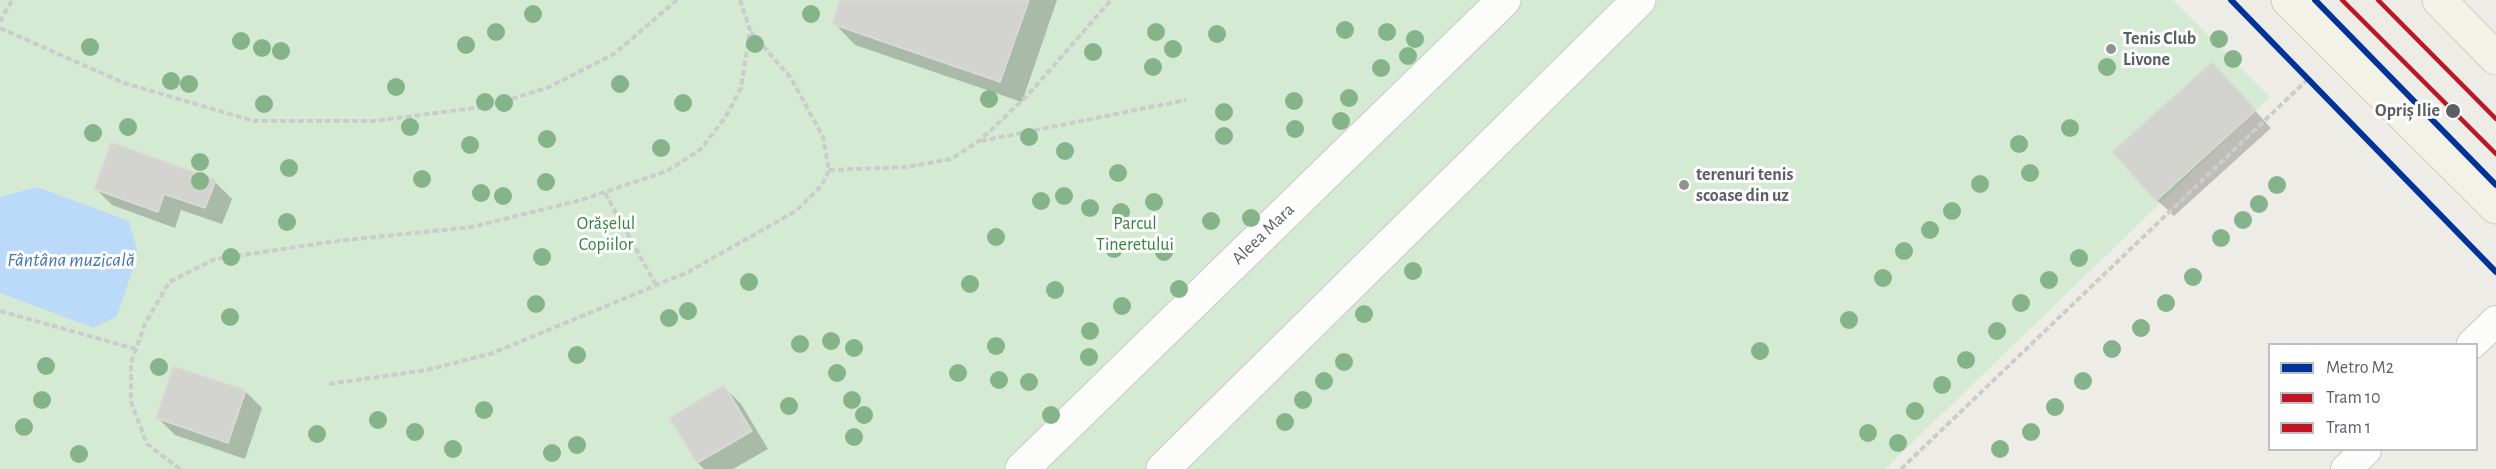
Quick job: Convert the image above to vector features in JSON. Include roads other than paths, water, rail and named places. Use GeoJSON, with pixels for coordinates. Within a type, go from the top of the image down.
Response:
{"type":"FeatureCollection","features":[{"type":"Feature","properties":{"kind":"main road"},"geometry":{"type":"LineString","coordinates":[[2288,0],[2496,207]]}},
{"type":"Feature","properties":{"kind":"main road"},"geometry":{"type":"LineString","coordinates":[[2439,0],[2496,58]]}},
{"type":"Feature","properties":{"kind":"street","name":"Aleea Mara"},"geometry":{"type":"LineString","coordinates":[[1022,469],[1504,0]]}},
{"type":"Feature","properties":{"kind":"street"},"geometry":{"type":"LineString","coordinates":[[1163,469],[1638,0]]}},
{"type":"Feature","properties":{"kind":"lane"},"geometry":{"type":"LineString","coordinates":[[2474,343],[2496,321]]}},
{"type":"Feature","properties":{"kind":"lane"},"geometry":{"type":"LineString","coordinates":[[2346,469],[2365,451]]}},
{"type":"Feature","properties":{"kind":"water","name":"Fântâna muzicală"},"geometry":{"type":"Polygon","coordinates":[[[37,187],[129,221],[138,254],[117,316],[94,328],[0,293],[0,197],[37,187]]]}},
{"type":"Feature","properties":{"kind":"metro line","name":"M2"},"geometry":{"type":"LineString","coordinates":[[2231,0],[2496,272]]}},
{"type":"Feature","properties":{"kind":"metro line","name":"M2"},"geometry":{"type":"LineString","coordinates":[[2315,0],[2496,185]]}},
{"type":"Feature","properties":{"kind":"tram line","name":"10"},"geometry":{"type":"LineString","coordinates":[[2342,0],[2496,154]]}},
{"type":"Feature","properties":{"kind":"tram line","name":"1"},"geometry":{"type":"LineString","coordinates":[[2378,0],[2496,119]]}},
{"type":"Feature","properties":{"kind":"place","name":"Tenis Club Livone"},"geometry":{"type":"Point","coordinates":[2111,49]}},
{"type":"Feature","properties":{"kind":"place","name":"Opriș Ilie"},"geometry":{"type":"Point","coordinates":[2453,111]}},
{"type":"Feature","properties":{"kind":"place","name":"terenuri tenis scoase din uz"},"geometry":{"type":"Point","coordinates":[1684,185]}},
{"type":"Feature","properties":{"kind":"park label","name":"Orășelul Copiilor"},"geometry":{"type":"Point","coordinates":[606,234]}},
{"type":"Feature","properties":{"kind":"park label","name":"Parcul Tineretului"},"geometry":{"type":"Point","coordinates":[1135,234]}}]}
